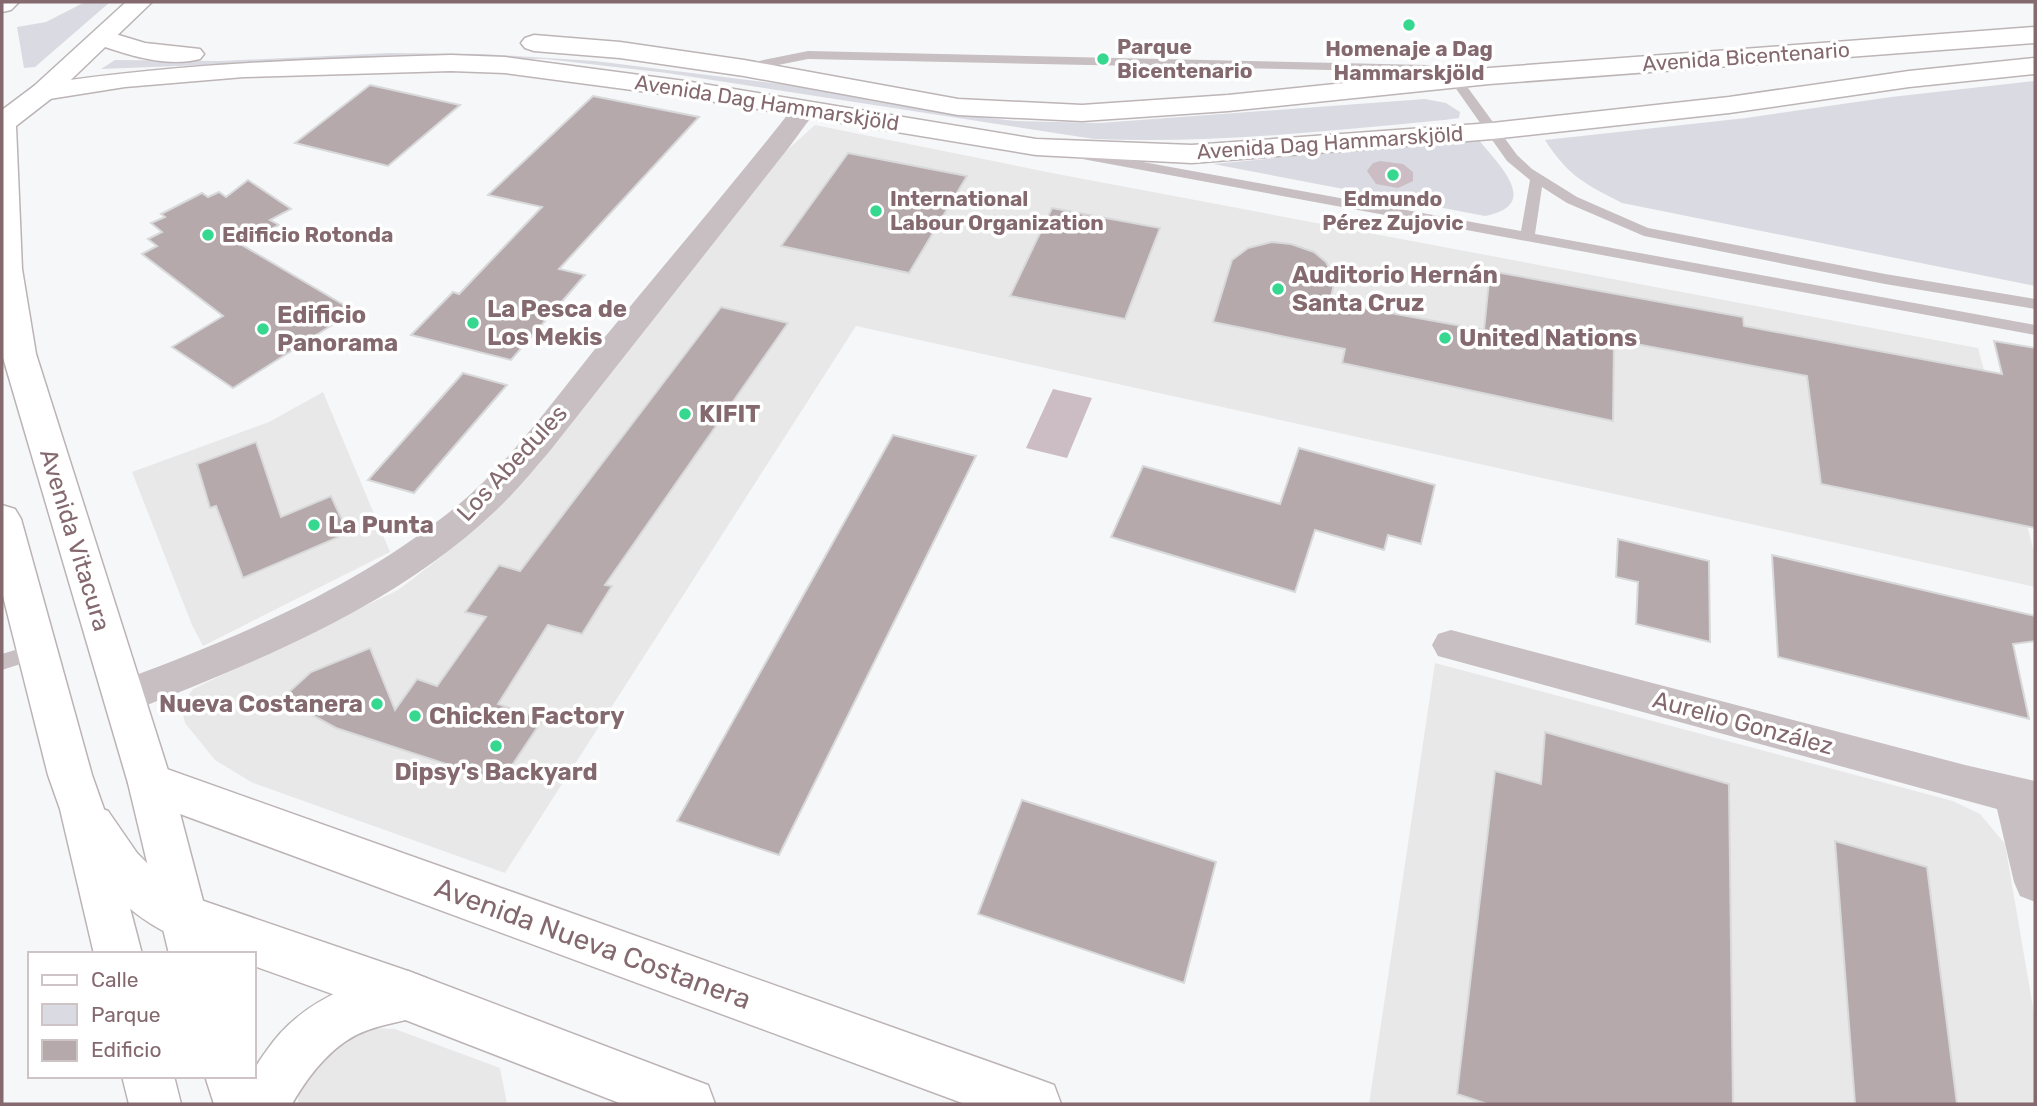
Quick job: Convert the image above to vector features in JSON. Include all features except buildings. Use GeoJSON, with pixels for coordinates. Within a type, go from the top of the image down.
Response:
{"type":"FeatureCollection","features":[{"type":"Feature","properties":{"kind":"main road"},"geometry":{"type":"LineString","coordinates":[[2,5],[8,2]]}},
{"type":"Feature","properties":{"kind":"main road"},"geometry":{"type":"LineString","coordinates":[[2,122],[43,92],[140,2]]}},
{"type":"Feature","properties":{"kind":"main road","name":"Avenida Bicentenario"},"geometry":{"type":"LineString","coordinates":[[1456,80],[2035,35]]}},
{"type":"Feature","properties":{"kind":"main road","name":"Avenida Dag Hammarskjöld"},"geometry":{"type":"LineString","coordinates":[[102,38],[131,49],[193,54],[465,41],[520,42],[620,50],[744,68],[958,107],[1082,113],[1216,104],[1456,80]]}},
{"type":"Feature","properties":{"kind":"main road","name":"Avenida Dag Hammarskjöld"},"geometry":{"type":"LineString","coordinates":[[43,92],[88,83],[244,69],[450,63],[505,65],[596,76],[1036,147],[1192,154],[1492,131]]}},
{"type":"Feature","properties":{"kind":"main road","name":"Avenida Bicentenario"},"geometry":{"type":"LineString","coordinates":[[1492,131],[1729,105],[1909,79],[2035,66]]}},
{"type":"Feature","properties":{"kind":"main road","name":"Avenida Vitacura"},"geometry":{"type":"LineString","coordinates":[[2,122],[6,259],[19,354],[150,783],[188,935]]}},
{"type":"Feature","properties":{"kind":"main road"},"geometry":{"type":"LineString","coordinates":[[2,519],[20,657],[82,809],[118,952]]}},
{"type":"Feature","properties":{"kind":"main road","name":"Avenida Nueva Costanera"},"geometry":{"type":"LineString","coordinates":[[150,783],[1035,1104]]}},
{"type":"Feature","properties":{"kind":"main road"},"geometry":{"type":"LineString","coordinates":[[82,809],[130,883],[188,935],[249,952]]}},
{"type":"Feature","properties":{"kind":"main road"},"geometry":{"type":"LineString","coordinates":[[256,954],[408,996],[689,1104]]}},
{"type":"Feature","properties":{"kind":"main road"},"geometry":{"type":"LineString","coordinates":[[264,1104],[280,1072],[307,1040],[340,1016],[374,1001],[408,996]]}},
{"type":"Feature","properties":{"kind":"main road"},"geometry":{"type":"LineString","coordinates":[[148,1078],[155,1104]]}},
{"type":"Feature","properties":{"kind":"main road"},"geometry":{"type":"LineString","coordinates":[[232,1078],[240,1104]]}},
{"type":"Feature","properties":{"kind":"street","name":"Los Abedules"},"geometry":{"type":"LineString","coordinates":[[123,697],[194,671],[300,622],[388,572],[461,522],[521,461],[805,109]]}},
{"type":"Feature","properties":{"kind":"street","name":"Aurelio González"},"geometry":{"type":"LineString","coordinates":[[1451,645],[1965,783],[2025,796]]}},
{"type":"Feature","properties":{"kind":"street"},"geometry":{"type":"LineString","coordinates":[[2025,796],[2035,882]]}},
{"type":"Feature","properties":{"kind":"lane"},"geometry":{"type":"LineString","coordinates":[[744,68],[808,55],[1428,69],[1456,80],[1512,158],[1538,180],[1572,200],[1644,232],[1858,274],[2035,304]]}},
{"type":"Feature","properties":{"kind":"lane"},"geometry":{"type":"LineString","coordinates":[[1036,147],[2035,330]]}},
{"type":"Feature","properties":{"kind":"lane"},"geometry":{"type":"LineString","coordinates":[[1527,236],[1538,180]]}},
{"type":"Feature","properties":{"kind":"shaded area"},"geometry":{"type":"Polygon","coordinates":[[[815,125],[1052,173],[1978,348],[2035,555],[2035,587],[856,326],[505,873],[253,783],[215,760],[185,723],[181,706],[193,689],[398,590],[440,558],[477,523],[786,151],[815,125]]]}},
{"type":"Feature","properties":{"kind":"shaded area"},"geometry":{"type":"Polygon","coordinates":[[[1380,161],[1403,164],[1413,172],[1413,181],[1398,188],[1376,184],[1367,171],[1373,163],[1380,161]]]}},
{"type":"Feature","properties":{"kind":"shaded area"},"geometry":{"type":"Polygon","coordinates":[[[1053,389],[1092,398],[1067,458],[1026,448],[1053,389]]]}},
{"type":"Feature","properties":{"kind":"shaded area"},"geometry":{"type":"Polygon","coordinates":[[[323,392],[390,552],[203,646],[192,625],[132,472],[269,422],[323,392]]]}},
{"type":"Feature","properties":{"kind":"shaded area"},"geometry":{"type":"Polygon","coordinates":[[[1435,663],[1953,801],[1980,814],[2005,844],[2035,1019],[2035,1104],[1369,1104],[1435,663]]]}},
{"type":"Feature","properties":{"kind":"shaded area"},"geometry":{"type":"Polygon","coordinates":[[[368,1028],[395,1029],[500,1068],[507,1104],[298,1104],[299,1087],[339,1039],[368,1028]]]}},
{"type":"Feature","properties":{"kind":"green space"},"geometry":{"type":"Polygon","coordinates":[[[85,2],[110,2],[35,67],[24,68],[17,27],[46,22],[85,2]]]}},
{"type":"Feature","properties":{"kind":"green space"},"geometry":{"type":"Polygon","coordinates":[[[388,53],[484,54],[595,61],[789,85],[952,114],[1016,121],[1099,123],[1425,99],[1446,103],[1460,112],[1459,118],[1444,120],[1269,136],[1182,140],[1094,139],[667,73],[546,59],[416,57],[101,69],[115,60],[220,61],[388,53]]]}},
{"type":"Feature","properties":{"kind":"green space"},"geometry":{"type":"Polygon","coordinates":[[[2035,81],[2035,286],[1622,203],[1578,178],[1545,140],[1746,118],[1891,97],[2035,81]]]}},
{"type":"Feature","properties":{"kind":"green space"},"geometry":{"type":"Polygon","coordinates":[[[1478,139],[1504,171],[1514,193],[1511,203],[1502,211],[1485,216],[1213,164],[1478,139]]]}},
{"type":"Feature","properties":{"kind":"place","name":"Homenaje a Dag Hammarskjöld"},"geometry":{"type":"Point","coordinates":[1409,25]}},
{"type":"Feature","properties":{"kind":"place","name":"Parque Bicentenario"},"geometry":{"type":"Point","coordinates":[1103,59]}},
{"type":"Feature","properties":{"kind":"place","name":"Edmundo Pérez Zujovic"},"geometry":{"type":"Point","coordinates":[1393,175]}},
{"type":"Feature","properties":{"kind":"place","name":"International Labour Organization"},"geometry":{"type":"Point","coordinates":[876,211]}},
{"type":"Feature","properties":{"kind":"place","name":"Edificio Rotonda"},"geometry":{"type":"Point","coordinates":[208,235]}},
{"type":"Feature","properties":{"kind":"place","name":"Auditorio Hernán Santa Cruz"},"geometry":{"type":"Point","coordinates":[1278,289]}},
{"type":"Feature","properties":{"kind":"place","name":"La Pesca de Los Mekis"},"geometry":{"type":"Point","coordinates":[473,323]}},
{"type":"Feature","properties":{"kind":"place","name":"Edificio Panorama"},"geometry":{"type":"Point","coordinates":[263,329]}},
{"type":"Feature","properties":{"kind":"place","name":"United Nations"},"geometry":{"type":"Point","coordinates":[1445,338]}},
{"type":"Feature","properties":{"kind":"place","name":"KIFIT"},"geometry":{"type":"Point","coordinates":[685,414]}},
{"type":"Feature","properties":{"kind":"place","name":"La Punta"},"geometry":{"type":"Point","coordinates":[314,525]}},
{"type":"Feature","properties":{"kind":"place","name":"Nueva Costanera"},"geometry":{"type":"Point","coordinates":[377,704]}},
{"type":"Feature","properties":{"kind":"place","name":"Chicken Factory"},"geometry":{"type":"Point","coordinates":[415,716]}},
{"type":"Feature","properties":{"kind":"place","name":"Dipsy's Backyard"},"geometry":{"type":"Point","coordinates":[496,746]}}]}
